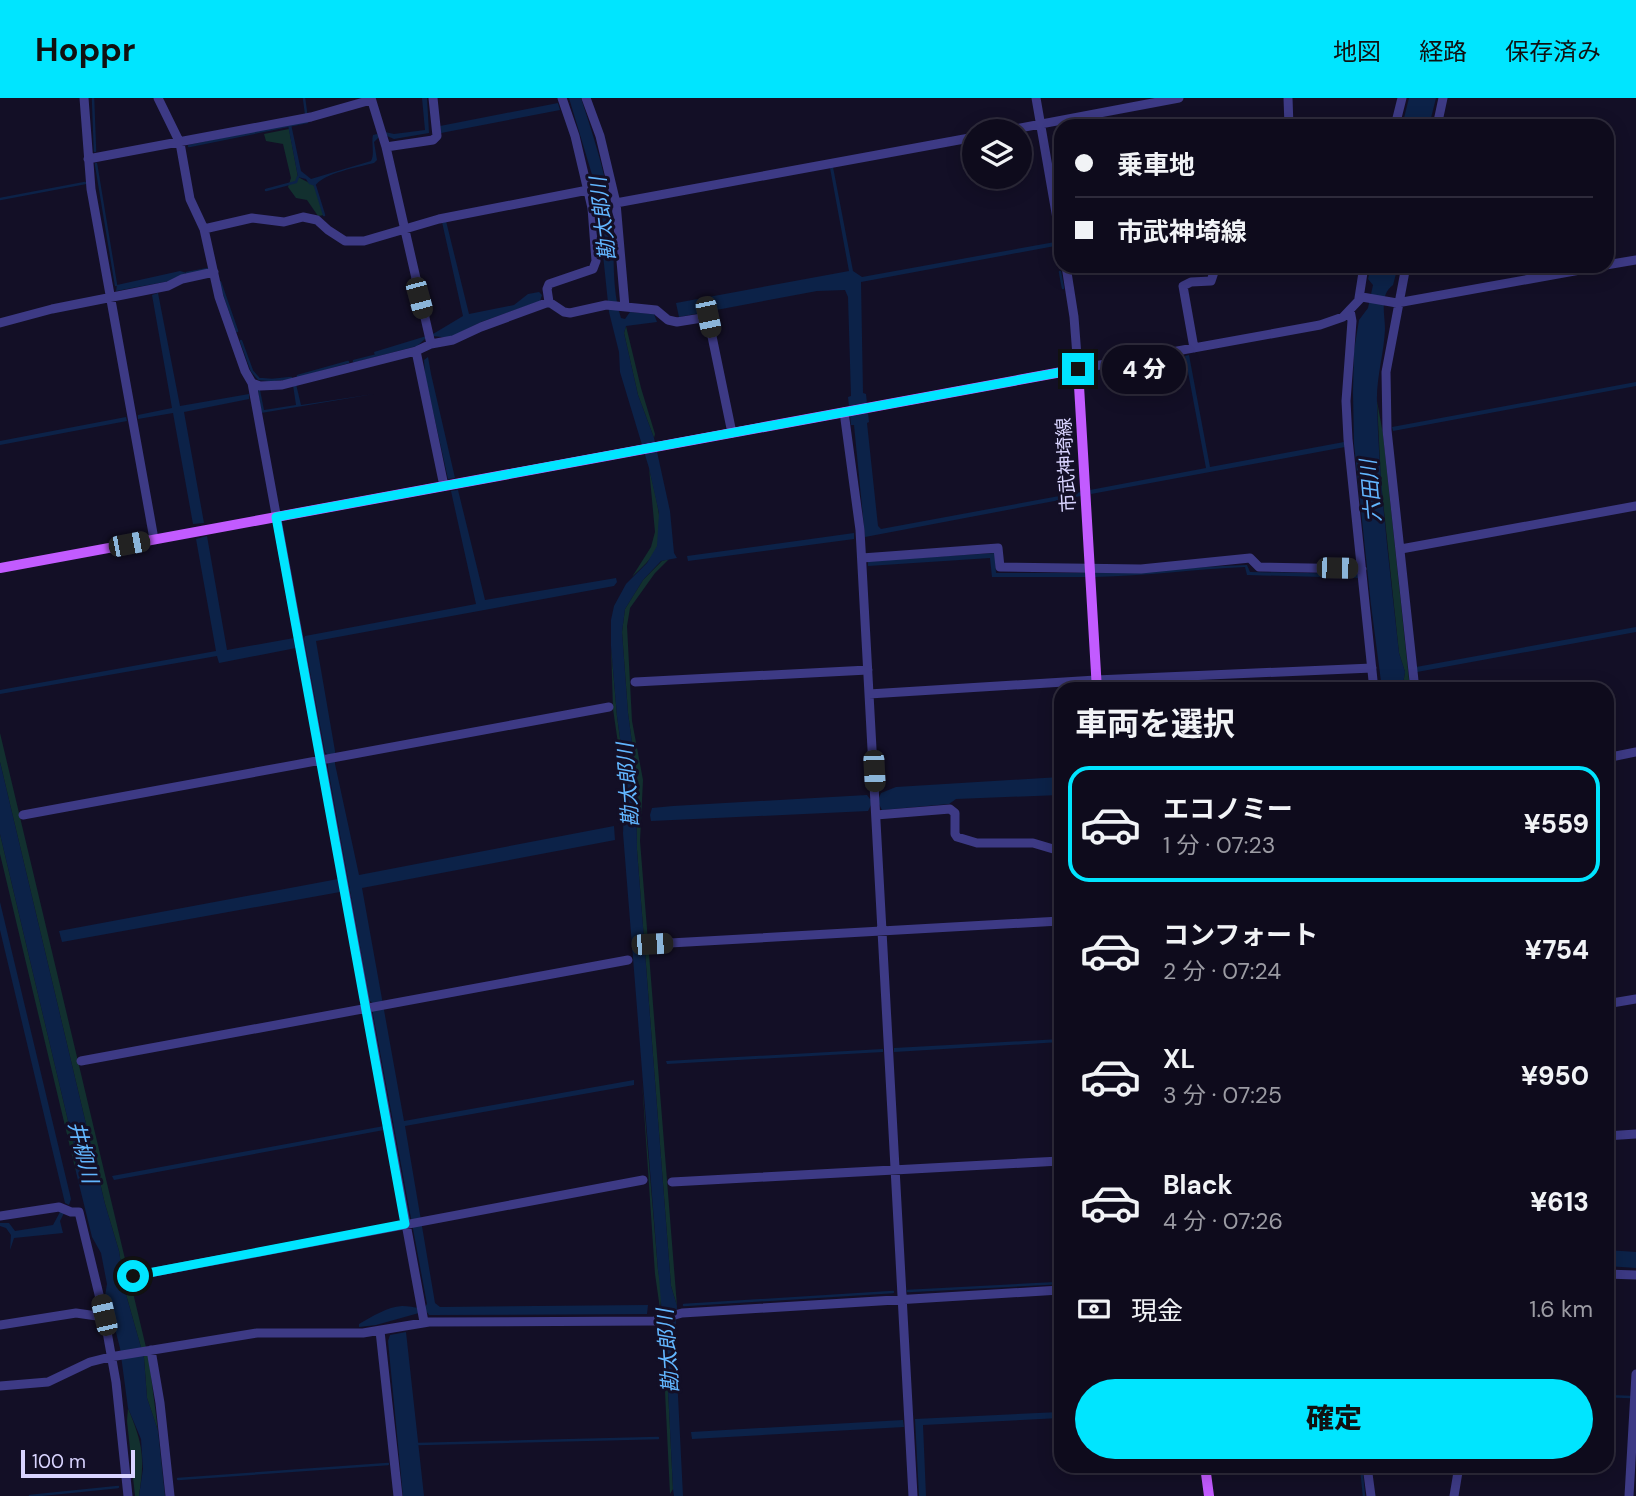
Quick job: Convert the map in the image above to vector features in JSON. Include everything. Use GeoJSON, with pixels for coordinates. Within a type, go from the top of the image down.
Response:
{"type":"FeatureCollection","features":[{"type":"Feature","properties":{"kind":"main road"},"geometry":{"type":"LineString","coordinates":[[0,568],[1078,369]]}},
{"type":"Feature","properties":{"kind":"main road","name":"市武神埼線"},"geometry":{"type":"LineString","coordinates":[[1078,369],[1097,682]]}},
{"type":"Feature","properties":{"kind":"main road"},"geometry":{"type":"LineString","coordinates":[[1206,1473],[1209,1496]]}},
{"type":"Feature","properties":{"kind":"street"},"geometry":{"type":"LineString","coordinates":[[84,98],[91,189],[155,539]]}},
{"type":"Feature","properties":{"kind":"street"},"geometry":{"type":"LineString","coordinates":[[158,98],[180,143],[190,199],[204,229],[219,297],[245,371],[252,383],[323,760],[422,1314]]}},
{"type":"Feature","properties":{"kind":"street"},"geometry":{"type":"LineString","coordinates":[[386,147],[433,140],[437,136],[433,98]]}},
{"type":"Feature","properties":{"kind":"street"},"geometry":{"type":"LineString","coordinates":[[562,98],[575,136],[593,208],[596,266],[549,284],[547,289],[550,302],[570,313],[606,305],[656,310],[668,320],[677,322],[708,317],[732,433]]}},
{"type":"Feature","properties":{"kind":"street"},"geometry":{"type":"LineString","coordinates":[[586,98],[600,136],[616,203],[622,307]]}},
{"type":"Feature","properties":{"kind":"street"},"geometry":{"type":"LineString","coordinates":[[1036,98],[1054,201]]}},
{"type":"Feature","properties":{"kind":"street"},"geometry":{"type":"LineString","coordinates":[[1068,119],[1179,98]]}},
{"type":"Feature","properties":{"kind":"street"},"geometry":{"type":"LineString","coordinates":[[1288,98],[1289,119]]}},
{"type":"Feature","properties":{"kind":"street"},"geometry":{"type":"LineString","coordinates":[[1397,119],[1402,98]]}},
{"type":"Feature","properties":{"kind":"street"},"geometry":{"type":"LineString","coordinates":[[1438,119],[1443,98]]}},
{"type":"Feature","properties":{"kind":"street"},"geometry":{"type":"LineString","coordinates":[[88,159],[311,117],[371,99],[386,147],[430,339]]}},
{"type":"Feature","properties":{"kind":"street"},"geometry":{"type":"LineString","coordinates":[[1032,126],[1054,122]]}},
{"type":"Feature","properties":{"kind":"street"},"geometry":{"type":"LineString","coordinates":[[616,203],[962,139]]}},
{"type":"Feature","properties":{"kind":"street"},"geometry":{"type":"LineString","coordinates":[[204,229],[252,218],[284,222],[303,217],[317,220],[328,230],[350,242],[364,241],[439,219],[588,190]]}},
{"type":"Feature","properties":{"kind":"street"},"geometry":{"type":"LineString","coordinates":[[1614,264],[1636,260]]}},
{"type":"Feature","properties":{"kind":"street"},"geometry":{"type":"LineString","coordinates":[[0,323],[52,309],[168,286],[182,279],[214,272]]}},
{"type":"Feature","properties":{"kind":"street"},"geometry":{"type":"LineString","coordinates":[[1067,273],[1078,369],[1320,325],[1343,317],[1363,297],[1364,273]]}},
{"type":"Feature","properties":{"kind":"street"},"geometry":{"type":"LineString","coordinates":[[1194,348],[1183,286],[1212,281],[1214,273]]}},
{"type":"Feature","properties":{"kind":"street"},"geometry":{"type":"LineString","coordinates":[[1403,273],[1392,302],[1386,372],[1387,430],[1414,682]]}},
{"type":"Feature","properties":{"kind":"street"},"geometry":{"type":"LineString","coordinates":[[1363,297],[1392,302],[1563,273]]}},
{"type":"Feature","properties":{"kind":"street"},"geometry":{"type":"LineString","coordinates":[[252,383],[260,386],[282,385],[416,351],[430,339],[453,340],[550,302]]}},
{"type":"Feature","properties":{"kind":"street"},"geometry":{"type":"LineString","coordinates":[[1350,310],[1352,321],[1346,401],[1373,682]]}},
{"type":"Feature","properties":{"kind":"street"},"geometry":{"type":"LineString","coordinates":[[416,351],[444,486]]}},
{"type":"Feature","properties":{"kind":"street"},"geometry":{"type":"LineString","coordinates":[[846,412],[862,558],[913,1496]]}},
{"type":"Feature","properties":{"kind":"street"},"geometry":{"type":"LineString","coordinates":[[1401,549],[1636,506]]}},
{"type":"Feature","properties":{"kind":"street"},"geometry":{"type":"LineString","coordinates":[[862,558],[999,548],[1000,567],[1140,569],[1251,558],[1259,567],[1362,569]]}},
{"type":"Feature","properties":{"kind":"street"},"geometry":{"type":"LineString","coordinates":[[1146,682],[1372,668]]}},
{"type":"Feature","properties":{"kind":"street"},"geometry":{"type":"LineString","coordinates":[[635,682],[867,670]]}},
{"type":"Feature","properties":{"kind":"street"},"geometry":{"type":"LineString","coordinates":[[869,694],[1054,687]]}},
{"type":"Feature","properties":{"kind":"street"},"geometry":{"type":"LineString","coordinates":[[23,815],[609,707]]}},
{"type":"Feature","properties":{"kind":"street"},"geometry":{"type":"LineString","coordinates":[[1614,756],[1636,752]]}},
{"type":"Feature","properties":{"kind":"street"},"geometry":{"type":"LineString","coordinates":[[876,806],[950,809],[955,813],[957,837],[976,843],[1033,843],[1054,848]]}},
{"type":"Feature","properties":{"kind":"street"},"geometry":{"type":"LineString","coordinates":[[652,944],[1054,921]]}},
{"type":"Feature","properties":{"kind":"street"},"geometry":{"type":"LineString","coordinates":[[81,1061],[628,960]]}},
{"type":"Feature","properties":{"kind":"street"},"geometry":{"type":"LineString","coordinates":[[1614,1003],[1636,999]]}},
{"type":"Feature","properties":{"kind":"street"},"geometry":{"type":"LineString","coordinates":[[1614,1135],[1636,1134]]}},
{"type":"Feature","properties":{"kind":"street"},"geometry":{"type":"LineString","coordinates":[[672,1182],[1054,1161]]}},
{"type":"Feature","properties":{"kind":"street"},"geometry":{"type":"LineString","coordinates":[[133,1276],[643,1180]]}},
{"type":"Feature","properties":{"kind":"street"},"geometry":{"type":"LineString","coordinates":[[0,1216],[59,1207],[79,1212],[116,1382],[128,1496]]}},
{"type":"Feature","properties":{"kind":"street"},"geometry":{"type":"LineString","coordinates":[[1614,1274],[1636,1275]]}},
{"type":"Feature","properties":{"kind":"street"},"geometry":{"type":"LineString","coordinates":[[0,1386],[48,1382],[90,1362],[151,1349],[257,1333],[363,1334],[380,1331],[422,1314],[657,1320],[682,1313],[1054,1290]]}},
{"type":"Feature","properties":{"kind":"street"},"geometry":{"type":"LineString","coordinates":[[0,1325],[76,1313],[104,1317]]}},
{"type":"Feature","properties":{"kind":"street"},"geometry":{"type":"LineString","coordinates":[[380,1331],[398,1496]]}},
{"type":"Feature","properties":{"kind":"street"},"geometry":{"type":"LineString","coordinates":[[151,1349],[170,1496]]}},
{"type":"Feature","properties":{"kind":"street"},"geometry":{"type":"LineString","coordinates":[[1629,1496],[1636,1374]]}},
{"type":"Feature","properties":{"kind":"street"},"geometry":{"type":"LineString","coordinates":[[1368,1473],[1371,1496]]}},
{"type":"Feature","properties":{"kind":"street"},"geometry":{"type":"LineString","coordinates":[[1454,1496],[1458,1473]]}},
{"type":"Feature","properties":{"kind":"green space"},"geometry":{"type":"Polygon","coordinates":[[[289,129],[298,177],[315,186],[324,215],[318,216],[307,200],[296,198],[288,187],[291,178],[283,144],[266,141],[264,134],[289,129]]]}},
{"type":"Feature","properties":{"kind":"green space"},"geometry":{"type":"Polygon","coordinates":[[[626,326],[654,438],[638,395],[624,333],[626,326]]]}},
{"type":"Feature","properties":{"kind":"green space"},"geometry":{"type":"Polygon","coordinates":[[[1377,401],[1383,434],[1409,682],[1403,682],[1405,672],[1399,653],[1381,482],[1377,401]]]}},
{"type":"Feature","properties":{"kind":"green space"},"geometry":{"type":"Polygon","coordinates":[[[649,468],[658,508],[659,538],[652,555],[632,577],[651,547],[655,532],[649,468]]]}},
{"type":"Feature","properties":{"kind":"green space"},"geometry":{"type":"Polygon","coordinates":[[[669,559],[655,573],[630,608],[627,626],[632,721],[643,780],[640,841],[677,1306],[671,1286],[637,850],[636,773],[622,632],[625,609],[643,580],[662,561],[669,559]]]}},
{"type":"Feature","properties":{"kind":"green space"},"geometry":{"type":"Polygon","coordinates":[[[611,646],[626,783],[623,833],[623,778],[613,709],[611,646]]]}},
{"type":"Feature","properties":{"kind":"green space"},"geometry":{"type":"Polygon","coordinates":[[[0,733],[149,1360],[158,1431],[147,1398],[144,1358],[125,1291],[119,1251],[105,1204],[0,762],[0,733]]]}},
{"type":"Feature","properties":{"kind":"green space"},"geometry":{"type":"Polygon","coordinates":[[[0,834],[75,1150],[76,1172],[0,854],[0,834]]]}},
{"type":"Feature","properties":{"kind":"green space"},"geometry":{"type":"Polygon","coordinates":[[[642,1081],[662,1292],[660,1309],[655,1274],[642,1081]]]}},
{"type":"Feature","properties":{"kind":"green space"},"geometry":{"type":"Polygon","coordinates":[[[665,1329],[673,1489],[670,1494],[662,1330],[665,1329]]]}},
{"type":"Feature","properties":{"kind":"green space"},"geometry":{"type":"Polygon","coordinates":[[[128,1408],[141,1451],[139,1496],[135,1496],[128,1408]]]}},
{"type":"Feature","properties":{"kind":"water"},"geometry":{"type":"Polygon","coordinates":[[[422,98],[427,98],[429,133],[394,139],[387,136],[385,132],[394,134],[425,130],[422,98]]]}},
{"type":"Feature","properties":{"kind":"water","name":"勘太郎川"},"geometry":{"type":"Polygon","coordinates":[[[569,98],[581,98],[604,177],[612,218],[615,290],[621,318],[625,319],[630,312],[654,314],[657,322],[626,326],[624,333],[638,395],[654,438],[677,558],[661,561],[643,580],[625,609],[622,632],[636,773],[637,850],[671,1286],[677,1306],[675,1336],[683,1496],[674,1496],[673,1489],[665,1329],[623,833],[626,783],[611,646],[614,606],[626,584],[647,563],[657,546],[659,513],[649,468],[620,372],[619,352],[609,312],[596,188],[569,98]]]}},
{"type":"Feature","properties":{"kind":"water"},"geometry":{"type":"Polygon","coordinates":[[[1409,98],[1436,98],[1431,119],[1404,119],[1409,98]]]}},
{"type":"Feature","properties":{"kind":"water"},"geometry":{"type":"Polygon","coordinates":[[[558,103],[560,110],[441,133],[440,126],[558,103]]]}},
{"type":"Feature","properties":{"kind":"water"},"geometry":{"type":"Polygon","coordinates":[[[291,124],[301,171],[311,179],[371,161],[373,135],[377,134],[379,137],[374,142],[377,160],[325,177],[315,186],[309,184],[306,179],[298,177],[288,125],[291,124]]]}},
{"type":"Feature","properties":{"kind":"water"},"geometry":{"type":"Polygon","coordinates":[[[833,167],[853,271],[862,277],[1054,242],[1054,246],[861,282],[863,393],[866,394],[878,526],[881,529],[1081,492],[1081,496],[865,537],[854,425],[851,425],[848,397],[851,396],[848,297],[845,290],[817,291],[679,317],[676,303],[849,271],[830,168],[833,167]]]}},
{"type":"Feature","properties":{"kind":"water"},"geometry":{"type":"Polygon","coordinates":[[[446,221],[469,314],[514,305],[528,294],[539,292],[542,295],[540,301],[481,322],[449,338],[433,336],[417,346],[375,357],[374,352],[433,334],[463,316],[442,222],[446,221]]]}},
{"type":"Feature","properties":{"kind":"water"},"geometry":{"type":"Polygon","coordinates":[[[180,271],[187,273],[170,281],[116,291],[117,285],[180,271]]]}},
{"type":"Feature","properties":{"kind":"water","name":"六田川"},"geometry":{"type":"Polygon","coordinates":[[[1369,273],[1396,273],[1393,285],[1384,299],[1385,329],[1377,403],[1380,466],[1399,653],[1405,672],[1403,682],[1381,682],[1354,444],[1354,351],[1359,320],[1368,308],[1373,285],[1368,279],[1369,273]]]}},
{"type":"Feature","properties":{"kind":"water"},"geometry":{"type":"Polygon","coordinates":[[[158,293],[180,406],[249,394],[249,399],[184,412],[204,523],[193,524],[173,413],[138,419],[138,415],[172,408],[152,295],[158,293]]]}},
{"type":"Feature","properties":{"kind":"water"},"geometry":{"type":"Polygon","coordinates":[[[1189,355],[1210,467],[1344,442],[1345,447],[1091,494],[1090,490],[1206,468],[1185,356],[1189,355]]]}},
{"type":"Feature","properties":{"kind":"water"},"geometry":{"type":"Polygon","coordinates":[[[428,357],[455,478],[448,479],[425,375],[424,360],[428,357]]]}},
{"type":"Feature","properties":{"kind":"water"},"geometry":{"type":"Polygon","coordinates":[[[1636,382],[1636,386],[1393,431],[1392,427],[1636,382]]]}},
{"type":"Feature","properties":{"kind":"water"},"geometry":{"type":"Polygon","coordinates":[[[296,384],[301,405],[374,394],[261,413],[258,390],[264,410],[296,405],[293,385],[296,384]]]}},
{"type":"Feature","properties":{"kind":"water"},"geometry":{"type":"Polygon","coordinates":[[[126,417],[127,421],[0,445],[0,441],[126,417]]]}},
{"type":"Feature","properties":{"kind":"water"},"geometry":{"type":"Polygon","coordinates":[[[458,490],[485,600],[616,578],[617,582],[614,586],[316,641],[335,764],[359,875],[614,826],[615,840],[362,888],[404,1121],[634,1080],[634,1085],[405,1126],[435,1303],[440,1307],[648,1305],[647,1314],[429,1315],[426,1311],[359,1327],[359,1324],[391,1308],[422,1308],[427,1304],[373,1003],[370,1001],[328,768],[328,755],[325,752],[304,639],[305,636],[476,604],[451,491],[458,490]]]}},
{"type":"Feature","properties":{"kind":"water"},"geometry":{"type":"Polygon","coordinates":[[[854,533],[854,539],[688,561],[687,556],[854,533]]]}},
{"type":"Feature","properties":{"kind":"water"},"geometry":{"type":"Polygon","coordinates":[[[207,536],[227,650],[294,638],[296,648],[219,663],[217,656],[0,694],[0,690],[216,651],[196,539],[207,536]]]}},
{"type":"Feature","properties":{"kind":"water"},"geometry":{"type":"Polygon","coordinates":[[[995,553],[996,573],[1086,573],[1087,577],[992,577],[990,558],[868,566],[868,561],[995,553]]]}},
{"type":"Feature","properties":{"kind":"water"},"geometry":{"type":"Polygon","coordinates":[[[1247,565],[1250,572],[1358,574],[1359,578],[1247,575],[1245,567],[1095,577],[1095,573],[1247,565]]]}},
{"type":"Feature","properties":{"kind":"water"},"geometry":{"type":"Polygon","coordinates":[[[1636,627],[1636,632],[1417,672],[1416,667],[1636,627]]]}},
{"type":"Feature","properties":{"kind":"water","name":"井柳川"},"geometry":{"type":"Polygon","coordinates":[[[0,762],[105,1204],[119,1251],[125,1291],[144,1358],[147,1398],[158,1431],[165,1496],[139,1496],[143,1469],[141,1439],[128,1408],[120,1348],[106,1305],[107,1284],[101,1253],[92,1237],[76,1172],[75,1150],[0,834],[0,762]]]}},
{"type":"Feature","properties":{"kind":"water"},"geometry":{"type":"Polygon","coordinates":[[[1054,777],[1054,795],[956,799],[949,804],[882,810],[879,804],[871,805],[868,811],[651,821],[650,815],[652,808],[673,806],[867,795],[870,799],[879,798],[881,793],[896,787],[1054,777]]]}},
{"type":"Feature","properties":{"kind":"water"},"geometry":{"type":"Polygon","coordinates":[[[338,879],[340,892],[62,942],[59,931],[338,879]]]}},
{"type":"Feature","properties":{"kind":"water"},"geometry":{"type":"Polygon","coordinates":[[[0,902],[71,1199],[69,1205],[65,1203],[0,930],[0,902]]]}},
{"type":"Feature","properties":{"kind":"water"},"geometry":{"type":"Polygon","coordinates":[[[1054,1039],[1054,1042],[894,1052],[894,1048],[1054,1039]]]}},
{"type":"Feature","properties":{"kind":"water"},"geometry":{"type":"Polygon","coordinates":[[[883,1049],[883,1052],[667,1064],[666,1061],[883,1049]]]}},
{"type":"Feature","properties":{"kind":"water"},"geometry":{"type":"Polygon","coordinates":[[[384,1126],[384,1130],[114,1180],[112,1176],[384,1126]]]}},
{"type":"Feature","properties":{"kind":"water"},"geometry":{"type":"Polygon","coordinates":[[[60,1212],[64,1213],[60,1221],[63,1233],[14,1238],[10,1250],[11,1235],[0,1223],[9,1223],[15,1231],[53,1225],[60,1212]]]}},
{"type":"Feature","properties":{"kind":"water"},"geometry":{"type":"Polygon","coordinates":[[[1614,1250],[1636,1252],[1636,1268],[1614,1266],[1614,1250]]]}},
{"type":"Feature","properties":{"kind":"water"},"geometry":{"type":"Polygon","coordinates":[[[406,1332],[424,1496],[403,1496],[388,1341],[390,1335],[406,1332]]]}},
{"type":"Feature","properties":{"kind":"water"},"geometry":{"type":"Polygon","coordinates":[[[1054,1412],[1054,1418],[923,1425],[926,1496],[919,1496],[915,1419],[1054,1412]]]}},
{"type":"Feature","properties":{"kind":"water"},"geometry":{"type":"Polygon","coordinates":[[[903,1420],[904,1427],[692,1439],[691,1432],[903,1420]]]}},
{"type":"Feature","properties":{"kind":"waterway"},"geometry":{"type":"LineString","coordinates":[[93,98],[95,151]]}},
{"type":"Feature","properties":{"kind":"waterway"},"geometry":{"type":"LineString","coordinates":[[304,98],[306,113]]}},
{"type":"Feature","properties":{"kind":"waterway"},"geometry":{"type":"LineString","coordinates":[[189,146],[307,122]]}},
{"type":"Feature","properties":{"kind":"waterway"},"geometry":{"type":"LineString","coordinates":[[96,164],[116,285]]}},
{"type":"Feature","properties":{"kind":"waterway"},"geometry":{"type":"LineString","coordinates":[[266,190],[296,182],[298,177]]}},
{"type":"Feature","properties":{"kind":"waterway"},"geometry":{"type":"LineString","coordinates":[[0,199],[85,183]]}},
{"type":"Feature","properties":{"kind":"waterway"},"geometry":{"type":"LineString","coordinates":[[315,186],[324,215]]}},
{"type":"Feature","properties":{"kind":"waterway"},"geometry":{"type":"LineString","coordinates":[[187,273],[208,269]]}},
{"type":"Feature","properties":{"kind":"waterway"},"geometry":{"type":"LineString","coordinates":[[1060,273],[1063,288]]}},
{"type":"Feature","properties":{"kind":"waterway"},"geometry":{"type":"LineString","coordinates":[[220,282],[237,331]]}},
{"type":"Feature","properties":{"kind":"waterway"},"geometry":{"type":"LineString","coordinates":[[241,341],[252,371],[259,379],[291,378]]}},
{"type":"Feature","properties":{"kind":"waterway"},"geometry":{"type":"LineString","coordinates":[[354,361],[374,356]]}},
{"type":"Feature","properties":{"kind":"waterway"},"geometry":{"type":"LineString","coordinates":[[298,376],[348,362]]}},
{"type":"Feature","properties":{"kind":"waterway"},"geometry":{"type":"LineString","coordinates":[[908,1291],[1054,1283]]}},
{"type":"Feature","properties":{"kind":"waterway","name":"勘太郎川"},"geometry":{"type":"LineString","coordinates":[[684,1305],[893,1292]]}},
{"type":"Feature","properties":{"kind":"waterway"},"geometry":{"type":"LineString","coordinates":[[1614,1396],[1630,1397]]}},
{"type":"Feature","properties":{"kind":"waterway"},"geometry":{"type":"LineString","coordinates":[[418,1444],[658,1438]]}},
{"type":"Feature","properties":{"kind":"waterway"},"geometry":{"type":"LineString","coordinates":[[178,1479],[388,1464]]}},
{"type":"Feature","properties":{"kind":"waterway"},"geometry":{"type":"LineString","coordinates":[[1362,1473],[1364,1496]]}},
{"type":"Feature","properties":{"kind":"waterway"},"geometry":{"type":"LineString","coordinates":[[30,1496],[118,1487]]}},
{"type":"Feature","properties":{"kind":"route"},"geometry":{"type":"LineString","coordinates":[[133,1276],[405,1224],[276,517],[1078,369]]}}]}
